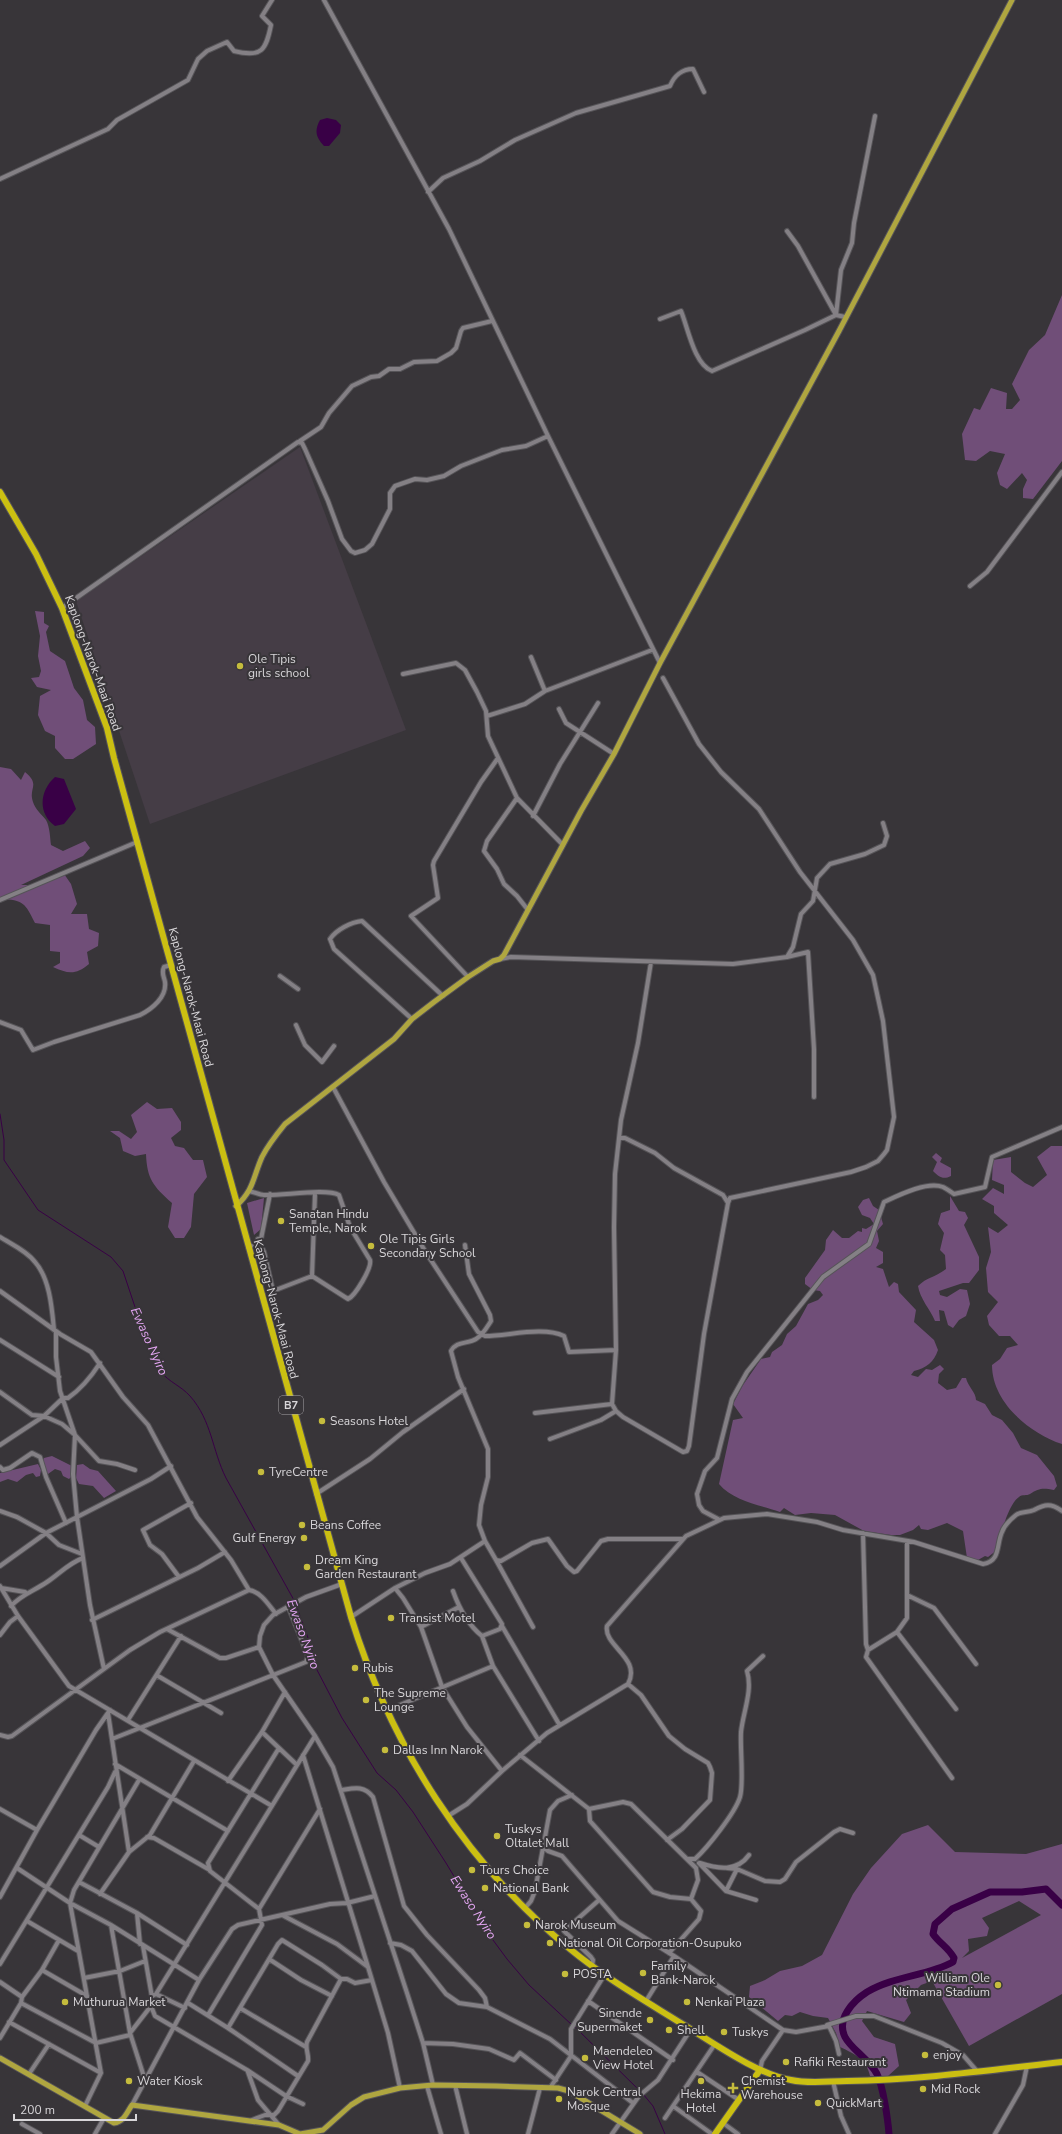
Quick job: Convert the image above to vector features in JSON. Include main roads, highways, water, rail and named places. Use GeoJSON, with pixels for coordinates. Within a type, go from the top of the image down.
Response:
{"type":"FeatureCollection","features":[{"type":"Feature","properties":{"kind":"highway","name":"Kaplong-Narok-Maai Road"},"geometry":{"type":"LineString","coordinates":[[0,492],[36,554],[62,608],[107,728],[236,1206],[351,1618],[371,1675],[411,1760],[448,1816],[482,1861],[525,1908],[568,1948],[646,2002],[760,2070],[793,2081],[882,2081],[1062,2062]]}},
{"type":"Feature","properties":{"kind":"highway"},"geometry":{"type":"LineString","coordinates":[[715,2134],[760,2070]]}},
{"type":"Feature","properties":{"kind":"main road"},"geometry":{"type":"LineString","coordinates":[[236,1206],[249,1190],[258,1174],[263,1156],[276,1134],[299,1111],[333,1087],[394,1039],[412,1019],[442,996],[493,961],[500,960],[614,754],[660,664],[1012,0]]}},
{"type":"Feature","properties":{"kind":"main road"},"geometry":{"type":"LineString","coordinates":[[0,2058],[104,2118],[118,2123],[125,2117],[132,2105],[279,2125],[300,2134],[323,2132],[351,2105],[364,2097],[400,2088],[455,2085],[550,2088],[569,2091],[620,2120],[640,2134]]}},
{"type":"Feature","properties":{"kind":"waterway","name":"Ewaso Nyiro"},"geometry":{"type":"LineString","coordinates":[[0,1114],[4,1140],[4,1160],[38,1210],[111,1257],[123,1271],[138,1316],[161,1372],[190,1396],[203,1415],[226,1478],[295,1602]]}},
{"type":"Feature","properties":{"kind":"waterway","name":"Ewaso Nyiro"},"geometry":{"type":"LineString","coordinates":[[296,1605],[311,1646],[316,1668],[342,1718],[377,1773],[396,1790],[413,1812],[490,1936],[507,1959],[529,1985],[572,2025]]}},
{"type":"Feature","properties":{"kind":"waterway"},"geometry":{"type":"LineString","coordinates":[[889,2134],[883,2095],[877,2074],[874,2069],[851,2046],[845,2037],[843,2024],[847,2011],[856,2000],[877,1987],[899,1979],[943,1967],[953,1962],[954,1958],[952,1954],[933,1934],[935,1924],[952,1909],[990,1892],[1022,1892],[1046,1889],[1062,1905]]}},
{"type":"Feature","properties":{"kind":"waterway","name":"Ewaso Nyiro"},"geometry":{"type":"LineString","coordinates":[[575,2027],[641,2092]]}},
{"type":"Feature","properties":{"kind":"waterway","name":"Ewaso Nyiro"},"geometry":{"type":"LineString","coordinates":[[643,2094],[653,2106],[665,2134]]}},
{"type":"Feature","properties":{"kind":"place","name":"Ole Tipis girls school"},"geometry":{"type":"Point","coordinates":[240,666]}},
{"type":"Feature","properties":{"kind":"place","name":"Sanatan Hindu Temple, Narok"},"geometry":{"type":"Point","coordinates":[281,1221]}},
{"type":"Feature","properties":{"kind":"place","name":"Ole Tipis Girls Secondary School"},"geometry":{"type":"Point","coordinates":[371,1246]}},
{"type":"Feature","properties":{"kind":"place","name":"Seasons Hotel"},"geometry":{"type":"Point","coordinates":[322,1421]}},
{"type":"Feature","properties":{"kind":"place","name":"TyreCentre"},"geometry":{"type":"Point","coordinates":[261,1472]}},
{"type":"Feature","properties":{"kind":"place","name":"Beans Coffee"},"geometry":{"type":"Point","coordinates":[302,1525]}},
{"type":"Feature","properties":{"kind":"place","name":"Gulf Energy"},"geometry":{"type":"Point","coordinates":[304,1538]}},
{"type":"Feature","properties":{"kind":"place","name":"Dream King Garden Restaurant"},"geometry":{"type":"Point","coordinates":[307,1567]}},
{"type":"Feature","properties":{"kind":"place","name":"Transist Motel"},"geometry":{"type":"Point","coordinates":[391,1618]}},
{"type":"Feature","properties":{"kind":"place","name":"Rubis"},"geometry":{"type":"Point","coordinates":[355,1668]}},
{"type":"Feature","properties":{"kind":"place","name":"The Supreme Lounge"},"geometry":{"type":"Point","coordinates":[366,1700]}},
{"type":"Feature","properties":{"kind":"place","name":"Dallas Inn Narok"},"geometry":{"type":"Point","coordinates":[385,1750]}},
{"type":"Feature","properties":{"kind":"place","name":"Tuskys Oltalet Mall"},"geometry":{"type":"Point","coordinates":[497,1836]}},
{"type":"Feature","properties":{"kind":"place","name":"Tours Choice"},"geometry":{"type":"Point","coordinates":[472,1870]}},
{"type":"Feature","properties":{"kind":"place","name":"National Bank"},"geometry":{"type":"Point","coordinates":[485,1888]}},
{"type":"Feature","properties":{"kind":"place","name":"Narok Museum"},"geometry":{"type":"Point","coordinates":[527,1925]}},
{"type":"Feature","properties":{"kind":"place","name":"National Oil Corporation-Osupuko"},"geometry":{"type":"Point","coordinates":[550,1943]}},
{"type":"Feature","properties":{"kind":"place","name":"Family Bank-Narok"},"geometry":{"type":"Point","coordinates":[643,1973]}},
{"type":"Feature","properties":{"kind":"place","name":"POSTA"},"geometry":{"type":"Point","coordinates":[565,1974]}},
{"type":"Feature","properties":{"kind":"place","name":"William Ole Ntimama Stadium"},"geometry":{"type":"Point","coordinates":[998,1985]}},
{"type":"Feature","properties":{"kind":"place","name":"Muthurua Market"},"geometry":{"type":"Point","coordinates":[65,2002]}},
{"type":"Feature","properties":{"kind":"place","name":"Nenkai Plaza"},"geometry":{"type":"Point","coordinates":[687,2002]}},
{"type":"Feature","properties":{"kind":"place","name":"Sinende Supermaket"},"geometry":{"type":"Point","coordinates":[650,2020]}},
{"type":"Feature","properties":{"kind":"place","name":"Shell"},"geometry":{"type":"Point","coordinates":[669,2030]}},
{"type":"Feature","properties":{"kind":"place","name":"Tuskys"},"geometry":{"type":"Point","coordinates":[724,2032]}},
{"type":"Feature","properties":{"kind":"place","name":"enjoy"},"geometry":{"type":"Point","coordinates":[925,2055]}},
{"type":"Feature","properties":{"kind":"place","name":"Maendeleo View Hotel"},"geometry":{"type":"Point","coordinates":[585,2058]}},
{"type":"Feature","properties":{"kind":"place","name":"Rafiki Restaurant"},"geometry":{"type":"Point","coordinates":[786,2062]}},
{"type":"Feature","properties":{"kind":"place","name":"Water Kiosk"},"geometry":{"type":"Point","coordinates":[129,2081]}},
{"type":"Feature","properties":{"kind":"place","name":"Hekima Hotel"},"geometry":{"type":"Point","coordinates":[701,2081]}},
{"type":"Feature","properties":{"kind":"place","name":"Chemist Warehouse"},"geometry":{"type":"Point","coordinates":[733,2088]}},
{"type":"Feature","properties":{"kind":"place","name":"Mid Rock"},"geometry":{"type":"Point","coordinates":[923,2089]}},
{"type":"Feature","properties":{"kind":"place","name":"Narok Central Mosque"},"geometry":{"type":"Point","coordinates":[559,2099]}},
{"type":"Feature","properties":{"kind":"place","name":"QuickMart"},"geometry":{"type":"Point","coordinates":[818,2103]}}]}
